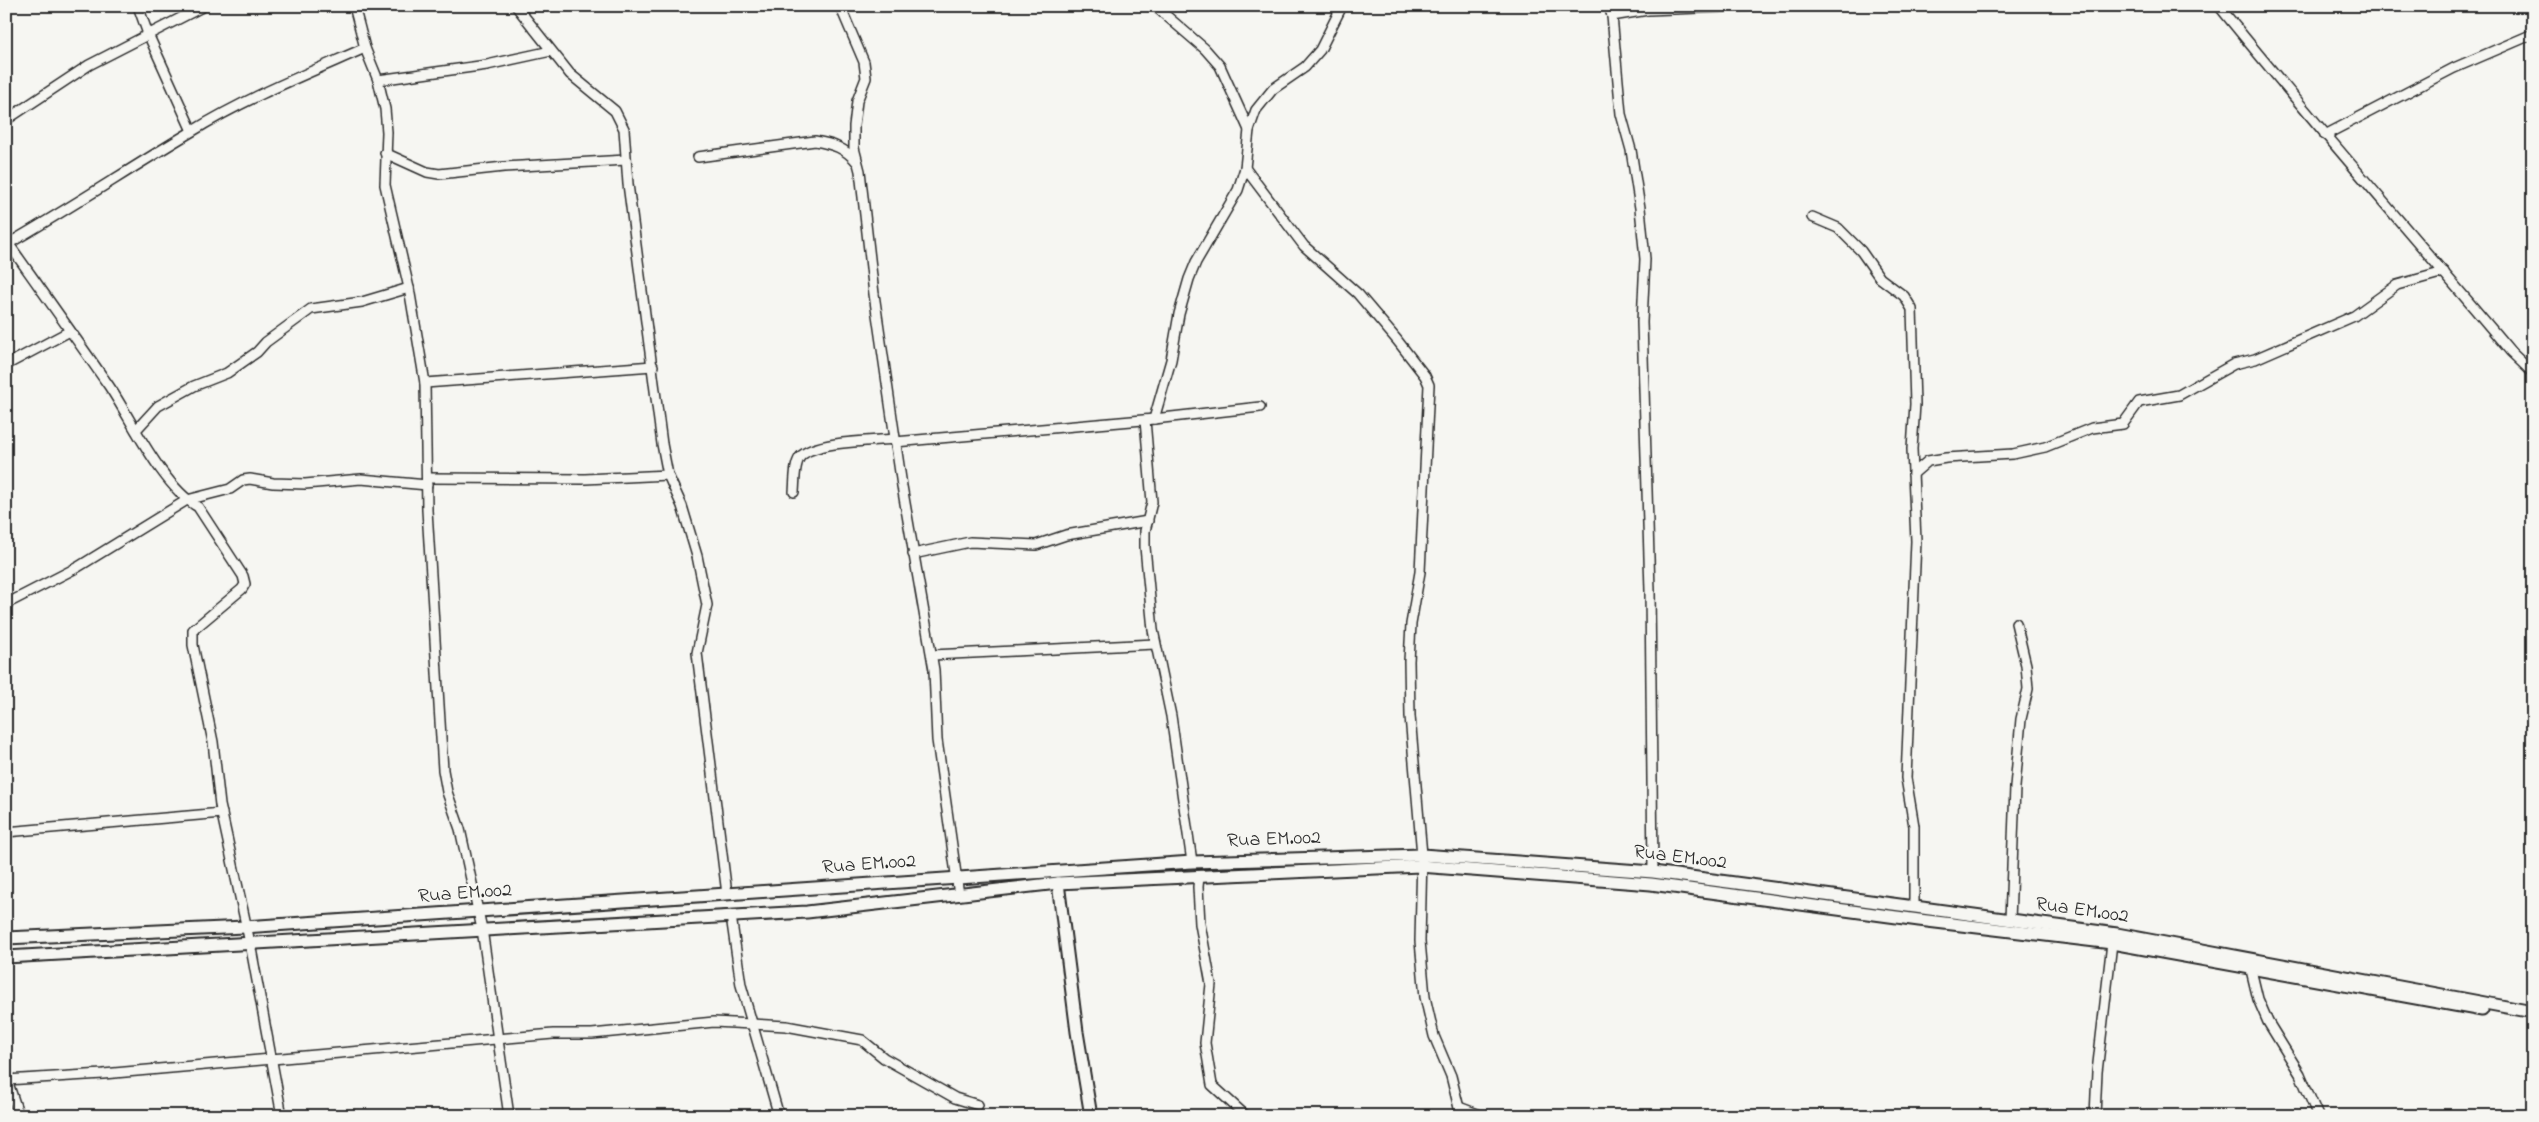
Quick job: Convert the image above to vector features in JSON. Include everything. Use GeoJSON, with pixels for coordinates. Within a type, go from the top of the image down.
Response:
{"type":"FeatureCollection","features":[{"type":"Feature","properties":{"kind":"street"},"geometry":{"type":"LineString","coordinates":[[138,6],[148,34],[192,131]]}},
{"type":"Feature","properties":{"kind":"street"},"geometry":{"type":"LineString","coordinates":[[6,120],[89,65],[204,6]]}},
{"type":"Feature","properties":{"kind":"street"},"geometry":{"type":"LineString","coordinates":[[354,6],[365,48],[378,80],[387,132],[385,185],[409,288],[425,383],[431,581],[444,770],[447,792],[460,829],[482,929],[509,1116]]}},
{"type":"Feature","properties":{"kind":"street"},"geometry":{"type":"LineString","coordinates":[[516,6],[570,74],[615,111],[624,129],[626,160],[655,394],[668,475],[682,506],[697,556],[707,605],[697,653],[728,894]]}},
{"type":"Feature","properties":{"kind":"street"},"geometry":{"type":"LineString","coordinates":[[840,6],[864,62],[866,78],[857,101],[854,148],[858,164],[895,440],[913,554],[932,655],[937,740],[959,895]]}},
{"type":"Feature","properties":{"kind":"street"},"geometry":{"type":"LineString","coordinates":[[1155,6],[1206,49],[1220,66],[1249,130]]}},
{"type":"Feature","properties":{"kind":"street"},"geometry":{"type":"LineString","coordinates":[[1192,862],[1171,716],[1155,644],[1145,546],[1152,502],[1150,420],[1171,360],[1189,278],[1238,190],[1245,168],[1249,130],[1256,110],[1274,89],[1305,67],[1320,50],[1342,6]]}},
{"type":"Feature","properties":{"kind":"street"},"geometry":{"type":"LineString","coordinates":[[1609,6],[1612,16],[1621,114],[1637,188],[1645,259],[1642,322],[1650,591],[1653,872]]}},
{"type":"Feature","properties":{"kind":"street"},"geometry":{"type":"LineString","coordinates":[[1612,16],[1648,10],[1751,6]]}},
{"type":"Feature","properties":{"kind":"street"},"geometry":{"type":"LineString","coordinates":[[2219,6],[2325,135],[2511,352],[2533,373]]}},
{"type":"Feature","properties":{"kind":"street"},"geometry":{"type":"LineString","coordinates":[[2325,135],[2454,68],[2533,34]]}},
{"type":"Feature","properties":{"kind":"street"},"geometry":{"type":"LineString","coordinates":[[282,1116],[250,943],[245,928],[222,813],[213,742],[193,645],[193,630],[242,589],[245,584],[243,576],[198,507],[186,500],[166,476],[70,331],[7,243],[99,191],[192,131],[274,88],[365,48]]}},
{"type":"Feature","properties":{"kind":"street"},"geometry":{"type":"LineString","coordinates":[[378,80],[487,65],[552,51]]}},
{"type":"Feature","properties":{"kind":"street"},"geometry":{"type":"LineString","coordinates":[[698,157],[815,141],[834,144],[850,154],[858,164]]}},
{"type":"Feature","properties":{"kind":"street"},"geometry":{"type":"LineString","coordinates":[[385,153],[427,172],[439,174],[504,167],[626,160]]}},
{"type":"Feature","properties":{"kind":"street"},"geometry":{"type":"LineString","coordinates":[[1245,168],[1304,246],[1358,294],[1392,333],[1425,376],[1429,385],[1420,564],[1411,624],[1409,661],[1410,716],[1421,861],[1420,941],[1425,998],[1434,1036],[1451,1076],[1460,1111],[1483,1116]]}},
{"type":"Feature","properties":{"kind":"street"},"geometry":{"type":"LineString","coordinates":[[1812,217],[1838,228],[1861,251],[1880,278],[1904,296],[1912,309],[1915,404],[1912,449],[1916,541],[1906,778],[1914,826],[1914,907]]}},
{"type":"Feature","properties":{"kind":"street"},"geometry":{"type":"LineString","coordinates":[[1914,474],[1928,461],[1946,458],[2013,454],[2045,447],[2092,428],[2123,424],[2139,402],[2180,395],[2234,364],[2255,359],[2354,316],[2397,285],[2444,272]]}},
{"type":"Feature","properties":{"kind":"street"},"geometry":{"type":"LineString","coordinates":[[136,430],[158,406],[194,386],[227,373],[311,309],[362,302],[409,288]]}},
{"type":"Feature","properties":{"kind":"street"},"geometry":{"type":"LineString","coordinates":[[6,365],[70,331]]}},
{"type":"Feature","properties":{"kind":"street"},"geometry":{"type":"LineString","coordinates":[[425,383],[653,366]]}},
{"type":"Feature","properties":{"kind":"street"},"geometry":{"type":"LineString","coordinates":[[794,492],[795,474],[800,458],[811,450],[895,440],[1150,420],[1260,407]]}},
{"type":"Feature","properties":{"kind":"street"},"geometry":{"type":"LineString","coordinates":[[6,604],[78,567],[186,500],[230,489],[242,480],[250,479],[273,483],[305,484],[361,478],[428,482],[585,479],[668,475]]}},
{"type":"Feature","properties":{"kind":"street"},"geometry":{"type":"LineString","coordinates":[[913,554],[970,542],[1036,545],[1066,535],[1148,521]]}},
{"type":"Feature","properties":{"kind":"street"},"geometry":{"type":"LineString","coordinates":[[2010,920],[2015,787],[2021,719],[2028,689],[2026,665],[2016,622]]}},
{"type":"Feature","properties":{"kind":"street"},"geometry":{"type":"LineString","coordinates":[[932,655],[1155,644]]}},
{"type":"Feature","properties":{"kind":"street"},"geometry":{"type":"LineString","coordinates":[[6,832],[222,813]]}},
{"type":"Feature","properties":{"kind":"street","name":"Rua EM.002"},"geometry":{"type":"LineString","coordinates":[[6,938],[245,928],[1192,862],[1421,861],[1653,872],[2117,934],[2533,1012]]}},
{"type":"Feature","properties":{"kind":"street","name":"Rua EM.002"},"geometry":{"type":"LineString","coordinates":[[6,957],[807,912],[1058,883],[1200,876],[1421,861],[1652,884],[2112,944],[2533,1019]]}},
{"type":"Feature","properties":{"kind":"street"},"geometry":{"type":"LineString","coordinates":[[1200,876],[1198,887],[1200,924],[1211,984],[1205,1043],[1212,1085],[1246,1116]]}},
{"type":"Feature","properties":{"kind":"street"},"geometry":{"type":"LineString","coordinates":[[1058,883],[1077,1032],[1091,1116]]}},
{"type":"Feature","properties":{"kind":"street"},"geometry":{"type":"LineString","coordinates":[[731,916],[742,985],[779,1116]]}},
{"type":"Feature","properties":{"kind":"street"},"geometry":{"type":"LineString","coordinates":[[2095,1116],[2097,1072],[2112,944]]}},
{"type":"Feature","properties":{"kind":"street"},"geometry":{"type":"LineString","coordinates":[[2251,970],[2258,999],[2300,1074],[2318,1116]]}},
{"type":"Feature","properties":{"kind":"street"},"geometry":{"type":"LineString","coordinates":[[19,1116],[6,1079],[272,1059],[498,1038],[553,1034],[592,1034],[714,1022],[786,1026],[862,1040],[884,1058],[956,1098],[978,1105]]}}]}
